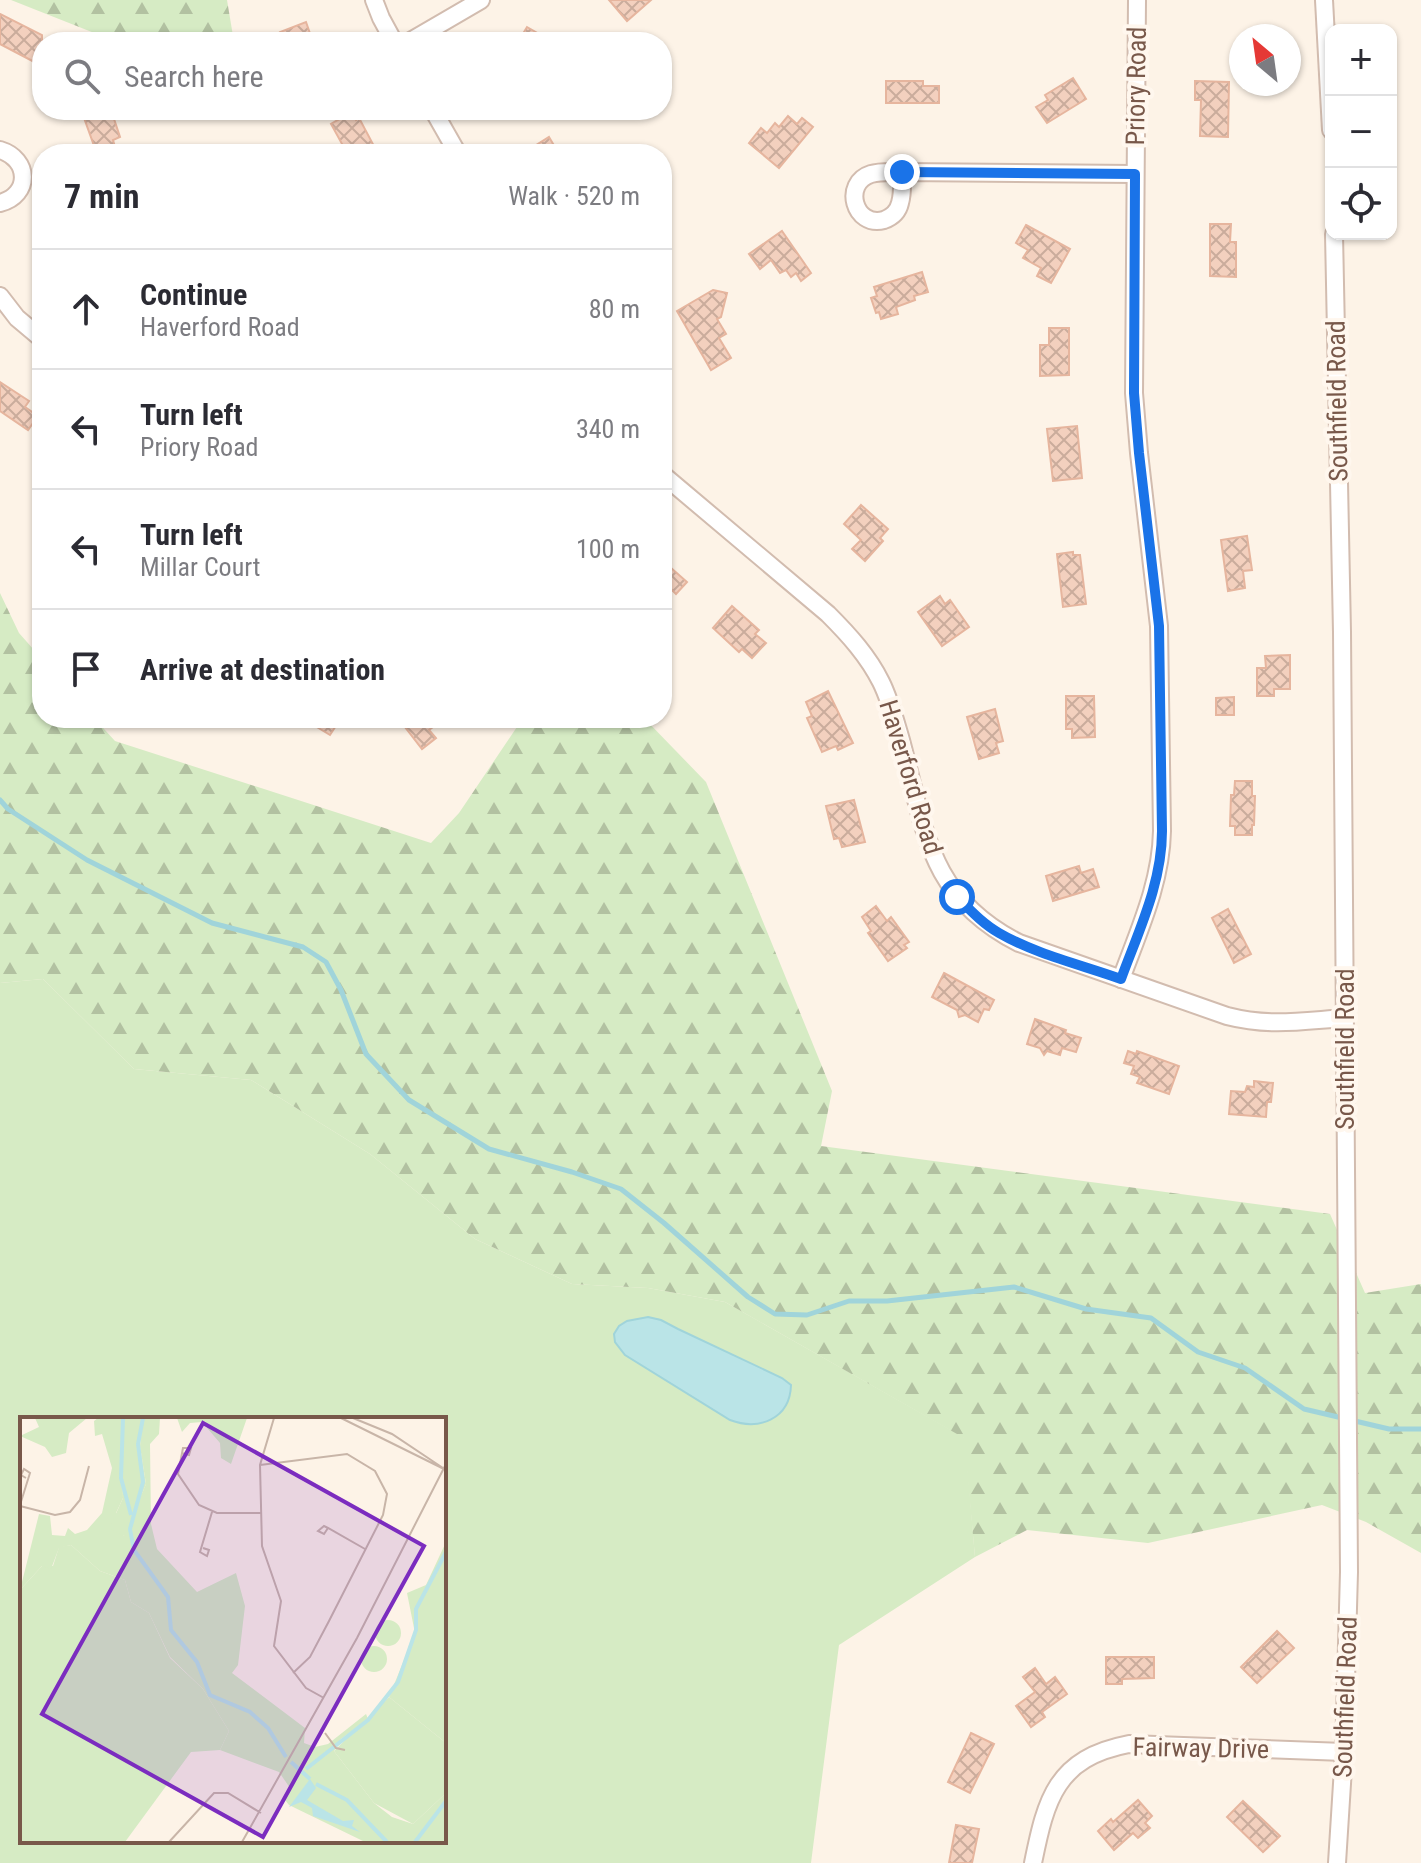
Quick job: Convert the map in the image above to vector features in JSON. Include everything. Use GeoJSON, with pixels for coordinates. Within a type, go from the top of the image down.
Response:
{"type":"FeatureCollection","features":[{"type":"Feature","properties":{"kind":"street"},"geometry":{"type":"LineString","coordinates":[[374,0],[389,32]]}},
{"type":"Feature","properties":{"kind":"street"},"geometry":{"type":"LineString","coordinates":[[426,32],[481,0]]}},
{"type":"Feature","properties":{"kind":"street","name":"Priory Road"},"geometry":{"type":"LineString","coordinates":[[1121,979],[1158,878],[1162,855],[1159,626],[1134,393],[1137,0]]}},
{"type":"Feature","properties":{"kind":"street"},"geometry":{"type":"LineString","coordinates":[[1324,0],[1329,96]]}},
{"type":"Feature","properties":{"kind":"street"},"geometry":{"type":"LineString","coordinates":[[439,120],[452,144]]}},
{"type":"Feature","properties":{"kind":"street"},"geometry":{"type":"LineString","coordinates":[[0,150],[17,159],[23,179],[18,192],[0,203]]}},
{"type":"Feature","properties":{"kind":"street"},"geometry":{"type":"LineString","coordinates":[[902,172],[1135,174]]}},
{"type":"Feature","properties":{"kind":"street","name":"Southfield Road"},"geometry":{"type":"LineString","coordinates":[[1334,240],[1341,616],[1349,1572],[1344,1752],[1337,1863]]}},
{"type":"Feature","properties":{"kind":"street"},"geometry":{"type":"LineString","coordinates":[[0,296],[17,318],[32,331]]}},
{"type":"Feature","properties":{"kind":"street","name":"Haverford Road"},"geometry":{"type":"LineString","coordinates":[[672,482],[828,614],[867,658],[893,710],[931,851],[957,897],[975,915],[997,932],[1019,943],[1227,1016],[1273,1024],[1345,1018]]}},
{"type":"Feature","properties":{"kind":"street","name":"Fairway Drive"},"geometry":{"type":"LineString","coordinates":[[1033,1863],[1042,1817],[1060,1781],[1074,1766],[1109,1748],[1129,1744],[1344,1752]]}},
{"type":"Feature","properties":{"kind":"green space"},"geometry":{"type":"Polygon","coordinates":[[[11,0],[227,0],[232,32],[92,32],[11,0]]]}},
{"type":"Feature","properties":{"kind":"green space"},"geometry":{"type":"Polygon","coordinates":[[[0,593],[19,633],[32,648],[32,728],[103,728],[115,741],[431,843],[459,813],[516,728],[654,728],[706,782],[832,1091],[821,1146],[1330,1214],[1365,1293],[1421,1284],[1421,1553],[1366,1522],[1322,1505],[1148,1543],[1027,1530],[975,1557],[964,1438],[725,1302],[648,1288],[572,1284],[475,1239],[370,1154],[251,1080],[134,1069],[43,979],[0,983],[0,593]]]}},
{"type":"Feature","properties":{"kind":"green space"},"geometry":{"type":"Polygon","coordinates":[[[43,979],[134,1069],[251,1080],[370,1154],[475,1239],[572,1284],[648,1288],[725,1302],[965,1438],[975,1557],[839,1645],[811,1863],[0,1863],[0,983],[43,979]]]}},
{"type":"Feature","properties":{"kind":"water"},"geometry":{"type":"Polygon","coordinates":[[[648,1317],[661,1320],[782,1378],[791,1385],[785,1406],[779,1414],[762,1423],[730,1420],[625,1355],[615,1342],[614,1334],[627,1321],[648,1317]]]}},
{"type":"Feature","properties":{"kind":"building"},"geometry":{"type":"Polygon","coordinates":[[[609,0],[651,0],[627,21],[609,0]]]}},
{"type":"Feature","properties":{"kind":"building"},"geometry":{"type":"Polygon","coordinates":[[[0,14],[36,32],[32,32],[32,61],[0,44],[0,14]]]}},
{"type":"Feature","properties":{"kind":"building"},"geometry":{"type":"Polygon","coordinates":[[[306,22],[310,32],[280,32],[306,22]]]}},
{"type":"Feature","properties":{"kind":"building"},"geometry":{"type":"Polygon","coordinates":[[[1073,78],[1086,99],[1047,123],[1036,107],[1048,100],[1045,95],[1073,78]]]}},
{"type":"Feature","properties":{"kind":"building"},"geometry":{"type":"Polygon","coordinates":[[[886,81],[923,81],[923,86],[939,86],[939,103],[886,103],[886,81]]]}},
{"type":"Feature","properties":{"kind":"building"},"geometry":{"type":"Polygon","coordinates":[[[1195,81],[1229,82],[1228,137],[1200,136],[1201,100],[1195,100],[1195,81]]]}},
{"type":"Feature","properties":{"kind":"building"},"geometry":{"type":"Polygon","coordinates":[[[788,116],[797,124],[802,118],[813,127],[779,168],[749,143],[761,128],[767,133],[775,123],[779,127],[788,116]]]}},
{"type":"Feature","properties":{"kind":"building"},"geometry":{"type":"Polygon","coordinates":[[[85,120],[114,120],[120,137],[113,140],[114,144],[93,144],[85,120]]]}},
{"type":"Feature","properties":{"kind":"building"},"geometry":{"type":"Polygon","coordinates":[[[338,120],[360,120],[373,144],[342,144],[331,124],[338,120]]]}},
{"type":"Feature","properties":{"kind":"building"},"geometry":{"type":"Polygon","coordinates":[[[549,137],[553,144],[538,144],[549,137]]]}},
{"type":"Feature","properties":{"kind":"building"},"geometry":{"type":"Polygon","coordinates":[[[1210,224],[1231,224],[1230,242],[1236,242],[1236,277],[1210,276],[1210,224]]]}},
{"type":"Feature","properties":{"kind":"building"},"geometry":{"type":"Polygon","coordinates":[[[1026,225],[1070,249],[1051,283],[1037,276],[1041,268],[1023,258],[1028,250],[1016,243],[1026,225]]]}},
{"type":"Feature","properties":{"kind":"building"},"geometry":{"type":"Polygon","coordinates":[[[782,231],[811,273],[801,281],[796,273],[791,277],[786,270],[780,273],[771,260],[760,269],[749,254],[782,231]]]}},
{"type":"Feature","properties":{"kind":"building"},"geometry":{"type":"Polygon","coordinates":[[[922,272],[928,292],[896,307],[898,314],[881,319],[871,298],[877,296],[874,287],[922,272]]]}},
{"type":"Feature","properties":{"kind":"building"},"geometry":{"type":"Polygon","coordinates":[[[713,290],[727,293],[721,317],[717,319],[726,334],[719,338],[731,358],[711,370],[677,311],[713,290]]]}},
{"type":"Feature","properties":{"kind":"building"},"geometry":{"type":"Polygon","coordinates":[[[1049,328],[1069,328],[1069,375],[1040,376],[1040,345],[1049,345],[1049,328]]]}},
{"type":"Feature","properties":{"kind":"building"},"geometry":{"type":"Polygon","coordinates":[[[0,382],[29,401],[25,407],[32,412],[32,424],[28,430],[0,411],[0,382]]]}},
{"type":"Feature","properties":{"kind":"building"},"geometry":{"type":"Polygon","coordinates":[[[1077,426],[1082,478],[1053,481],[1047,429],[1077,426]]]}},
{"type":"Feature","properties":{"kind":"building"},"geometry":{"type":"Polygon","coordinates":[[[861,505],[888,529],[880,538],[883,541],[865,561],[852,549],[861,540],[844,524],[861,505]]]}},
{"type":"Feature","properties":{"kind":"building"},"geometry":{"type":"Polygon","coordinates":[[[1247,536],[1252,570],[1243,571],[1245,588],[1228,591],[1221,540],[1247,536]]]}},
{"type":"Feature","properties":{"kind":"building"},"geometry":{"type":"Polygon","coordinates":[[[1073,552],[1073,555],[1080,555],[1086,604],[1063,607],[1057,554],[1073,552]]]}},
{"type":"Feature","properties":{"kind":"building"},"geometry":{"type":"Polygon","coordinates":[[[672,569],[687,582],[676,594],[672,590],[672,569]]]}},
{"type":"Feature","properties":{"kind":"building"},"geometry":{"type":"Polygon","coordinates":[[[940,596],[945,604],[950,600],[969,627],[942,646],[918,612],[940,596]]]}},
{"type":"Feature","properties":{"kind":"building"},"geometry":{"type":"Polygon","coordinates":[[[732,606],[759,630],[755,634],[766,643],[752,658],[742,649],[739,652],[713,628],[732,606]]]}},
{"type":"Feature","properties":{"kind":"building"},"geometry":{"type":"Polygon","coordinates":[[[1290,655],[1290,689],[1274,689],[1274,696],[1257,696],[1257,668],[1266,668],[1265,656],[1290,655]]]}},
{"type":"Feature","properties":{"kind":"building"},"geometry":{"type":"Polygon","coordinates":[[[828,691],[853,743],[838,750],[836,746],[822,752],[807,718],[812,716],[806,702],[828,691]]]}},
{"type":"Feature","properties":{"kind":"building"},"geometry":{"type":"Polygon","coordinates":[[[1066,696],[1094,696],[1095,737],[1072,738],[1072,729],[1066,729],[1066,696]]]}},
{"type":"Feature","properties":{"kind":"building"},"geometry":{"type":"Polygon","coordinates":[[[1234,697],[1234,715],[1216,715],[1216,698],[1234,697]]]}},
{"type":"Feature","properties":{"kind":"building"},"geometry":{"type":"Polygon","coordinates":[[[995,709],[1003,741],[996,743],[999,753],[979,759],[967,717],[995,709]]]}},
{"type":"Feature","properties":{"kind":"building"},"geometry":{"type":"Polygon","coordinates":[[[318,728],[335,728],[330,735],[318,728]]]}},
{"type":"Feature","properties":{"kind":"building"},"geometry":{"type":"Polygon","coordinates":[[[406,728],[432,728],[429,730],[436,738],[422,749],[406,728]]]}},
{"type":"Feature","properties":{"kind":"building"},"geometry":{"type":"Polygon","coordinates":[[[1235,781],[1252,781],[1252,796],[1255,796],[1252,835],[1235,835],[1235,826],[1230,826],[1231,795],[1234,795],[1235,781]]]}},
{"type":"Feature","properties":{"kind":"building"},"geometry":{"type":"Polygon","coordinates":[[[854,800],[865,842],[842,847],[839,838],[834,839],[826,806],[854,800]]]}},
{"type":"Feature","properties":{"kind":"building"},"geometry":{"type":"Polygon","coordinates":[[[1079,866],[1081,873],[1093,869],[1099,887],[1053,901],[1046,876],[1079,866]]]}},
{"type":"Feature","properties":{"kind":"building"},"geometry":{"type":"Polygon","coordinates":[[[876,906],[887,921],[891,917],[909,942],[904,945],[907,948],[888,961],[868,933],[871,931],[862,917],[876,906]]]}},
{"type":"Feature","properties":{"kind":"building"},"geometry":{"type":"Polygon","coordinates":[[[1228,909],[1251,954],[1234,963],[1212,918],[1228,909]]]}},
{"type":"Feature","properties":{"kind":"building"},"geometry":{"type":"Polygon","coordinates":[[[944,973],[994,1000],[989,1010],[984,1009],[978,1022],[965,1015],[959,1017],[957,1010],[932,997],[944,973]]]}},
{"type":"Feature","properties":{"kind":"building"},"geometry":{"type":"Polygon","coordinates":[[[1035,1019],[1081,1038],[1076,1052],[1062,1048],[1060,1055],[1047,1051],[1044,1055],[1040,1048],[1027,1044],[1035,1019]]]}},
{"type":"Feature","properties":{"kind":"building"},"geometry":{"type":"Polygon","coordinates":[[[1128,1051],[1136,1054],[1137,1051],[1179,1066],[1169,1094],[1137,1083],[1140,1077],[1131,1074],[1134,1066],[1124,1063],[1128,1051]]]}},
{"type":"Feature","properties":{"kind":"building"},"geometry":{"type":"Polygon","coordinates":[[[1254,1081],[1273,1083],[1266,1117],[1229,1114],[1231,1091],[1245,1092],[1247,1086],[1254,1087],[1254,1081]]]}},
{"type":"Feature","properties":{"kind":"building"},"geometry":{"type":"Polygon","coordinates":[[[1277,1631],[1294,1648],[1257,1683],[1241,1667],[1277,1631]]]}},
{"type":"Feature","properties":{"kind":"building"},"geometry":{"type":"Polygon","coordinates":[[[1106,1657],[1154,1657],[1154,1678],[1122,1679],[1122,1684],[1106,1684],[1106,1657]]]}},
{"type":"Feature","properties":{"kind":"building"},"geometry":{"type":"Polygon","coordinates":[[[1035,1668],[1046,1684],[1055,1677],[1067,1694],[1042,1712],[1045,1717],[1031,1727],[1016,1706],[1035,1692],[1023,1677],[1035,1668]]]}},
{"type":"Feature","properties":{"kind":"building"},"geometry":{"type":"Polygon","coordinates":[[[971,1733],[994,1744],[970,1793],[948,1782],[971,1733]]]}},
{"type":"Feature","properties":{"kind":"building"},"geometry":{"type":"Polygon","coordinates":[[[1138,1800],[1152,1816],[1145,1823],[1150,1828],[1138,1838],[1133,1833],[1114,1850],[1098,1831],[1138,1800]]]}},
{"type":"Feature","properties":{"kind":"building"},"geometry":{"type":"Polygon","coordinates":[[[1243,1801],[1280,1836],[1263,1852],[1227,1817],[1243,1801]]]}},
{"type":"Feature","properties":{"kind":"building"},"geometry":{"type":"Polygon","coordinates":[[[956,1825],[979,1829],[972,1863],[949,1863],[956,1825]]]}},
{"type":"Feature","properties":{"kind":"waterway"},"geometry":{"type":"LineString","coordinates":[[0,800],[8,809],[87,860],[212,923],[303,947],[326,962],[341,990],[366,1054],[409,1100],[489,1149],[621,1189],[748,1297],[775,1314],[807,1315],[849,1301],[887,1301],[1014,1287],[1086,1309],[1151,1318],[1198,1352],[1245,1368],[1304,1409],[1389,1429],[1421,1429]]}},
{"type":"Feature","properties":{"kind":"route"},"geometry":{"type":"LineString","coordinates":[[902,172],[1135,174],[1134,393],[1159,626],[1162,855],[1158,878],[1121,979],[1019,943],[997,932],[957,897]]}}]}
